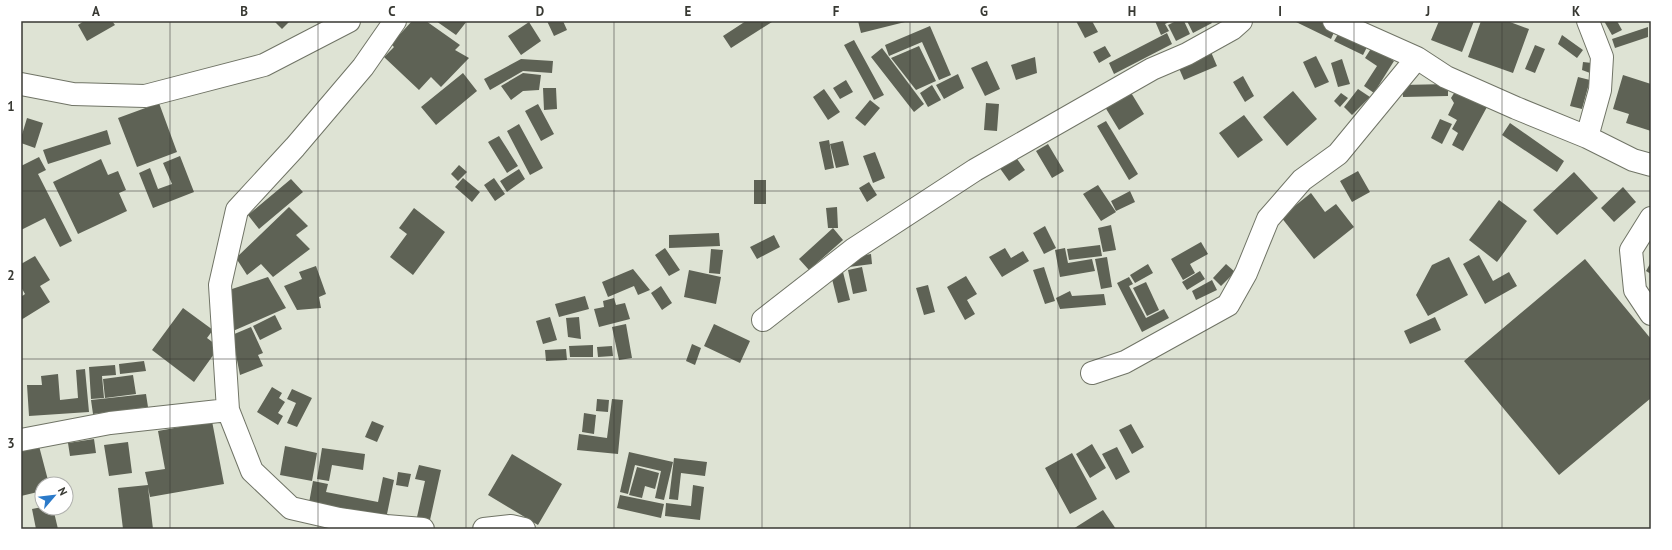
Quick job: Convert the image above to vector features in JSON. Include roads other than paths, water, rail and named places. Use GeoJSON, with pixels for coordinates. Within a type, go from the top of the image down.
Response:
{"type":"FeatureCollection","features":[{"type":"Feature","properties":{"kind":"street"},"geometry":{"type":"LineString","coordinates":[[21,84],[73,94],[145,96],[264,65],[349,21]]}},
{"type":"Feature","properties":{"kind":"street"},"geometry":{"type":"LineString","coordinates":[[395,21],[363,67],[295,147],[237,210],[220,285],[228,410],[252,471],[291,508],[339,519],[386,526],[423,529]]}},
{"type":"Feature","properties":{"kind":"street"},"geometry":{"type":"LineString","coordinates":[[763,320],[854,249],[975,170],[1152,69],[1186,54],[1232,29],[1241,21]]}},
{"type":"Feature","properties":{"kind":"street"},"geometry":{"type":"LineString","coordinates":[[1334,21],[1417,58],[1446,77],[1587,137],[1633,160],[1651,165]]}},
{"type":"Feature","properties":{"kind":"street"},"geometry":{"type":"LineString","coordinates":[[1587,137],[1600,90],[1602,57],[1588,21]]}},
{"type":"Feature","properties":{"kind":"street"},"geometry":{"type":"LineString","coordinates":[[1092,373],[1125,362],[1228,305],[1246,273],[1268,219],[1302,180],[1338,154],[1417,58]]}},
{"type":"Feature","properties":{"kind":"street"},"geometry":{"type":"LineString","coordinates":[[1651,218],[1631,250],[1635,290],[1651,314]]}},
{"type":"Feature","properties":{"kind":"street"},"geometry":{"type":"LineString","coordinates":[[21,440],[110,423],[228,410]]}},
{"type":"Feature","properties":{"kind":"street"},"geometry":{"type":"LineString","coordinates":[[484,529],[511,526],[524,529]]}}]}
